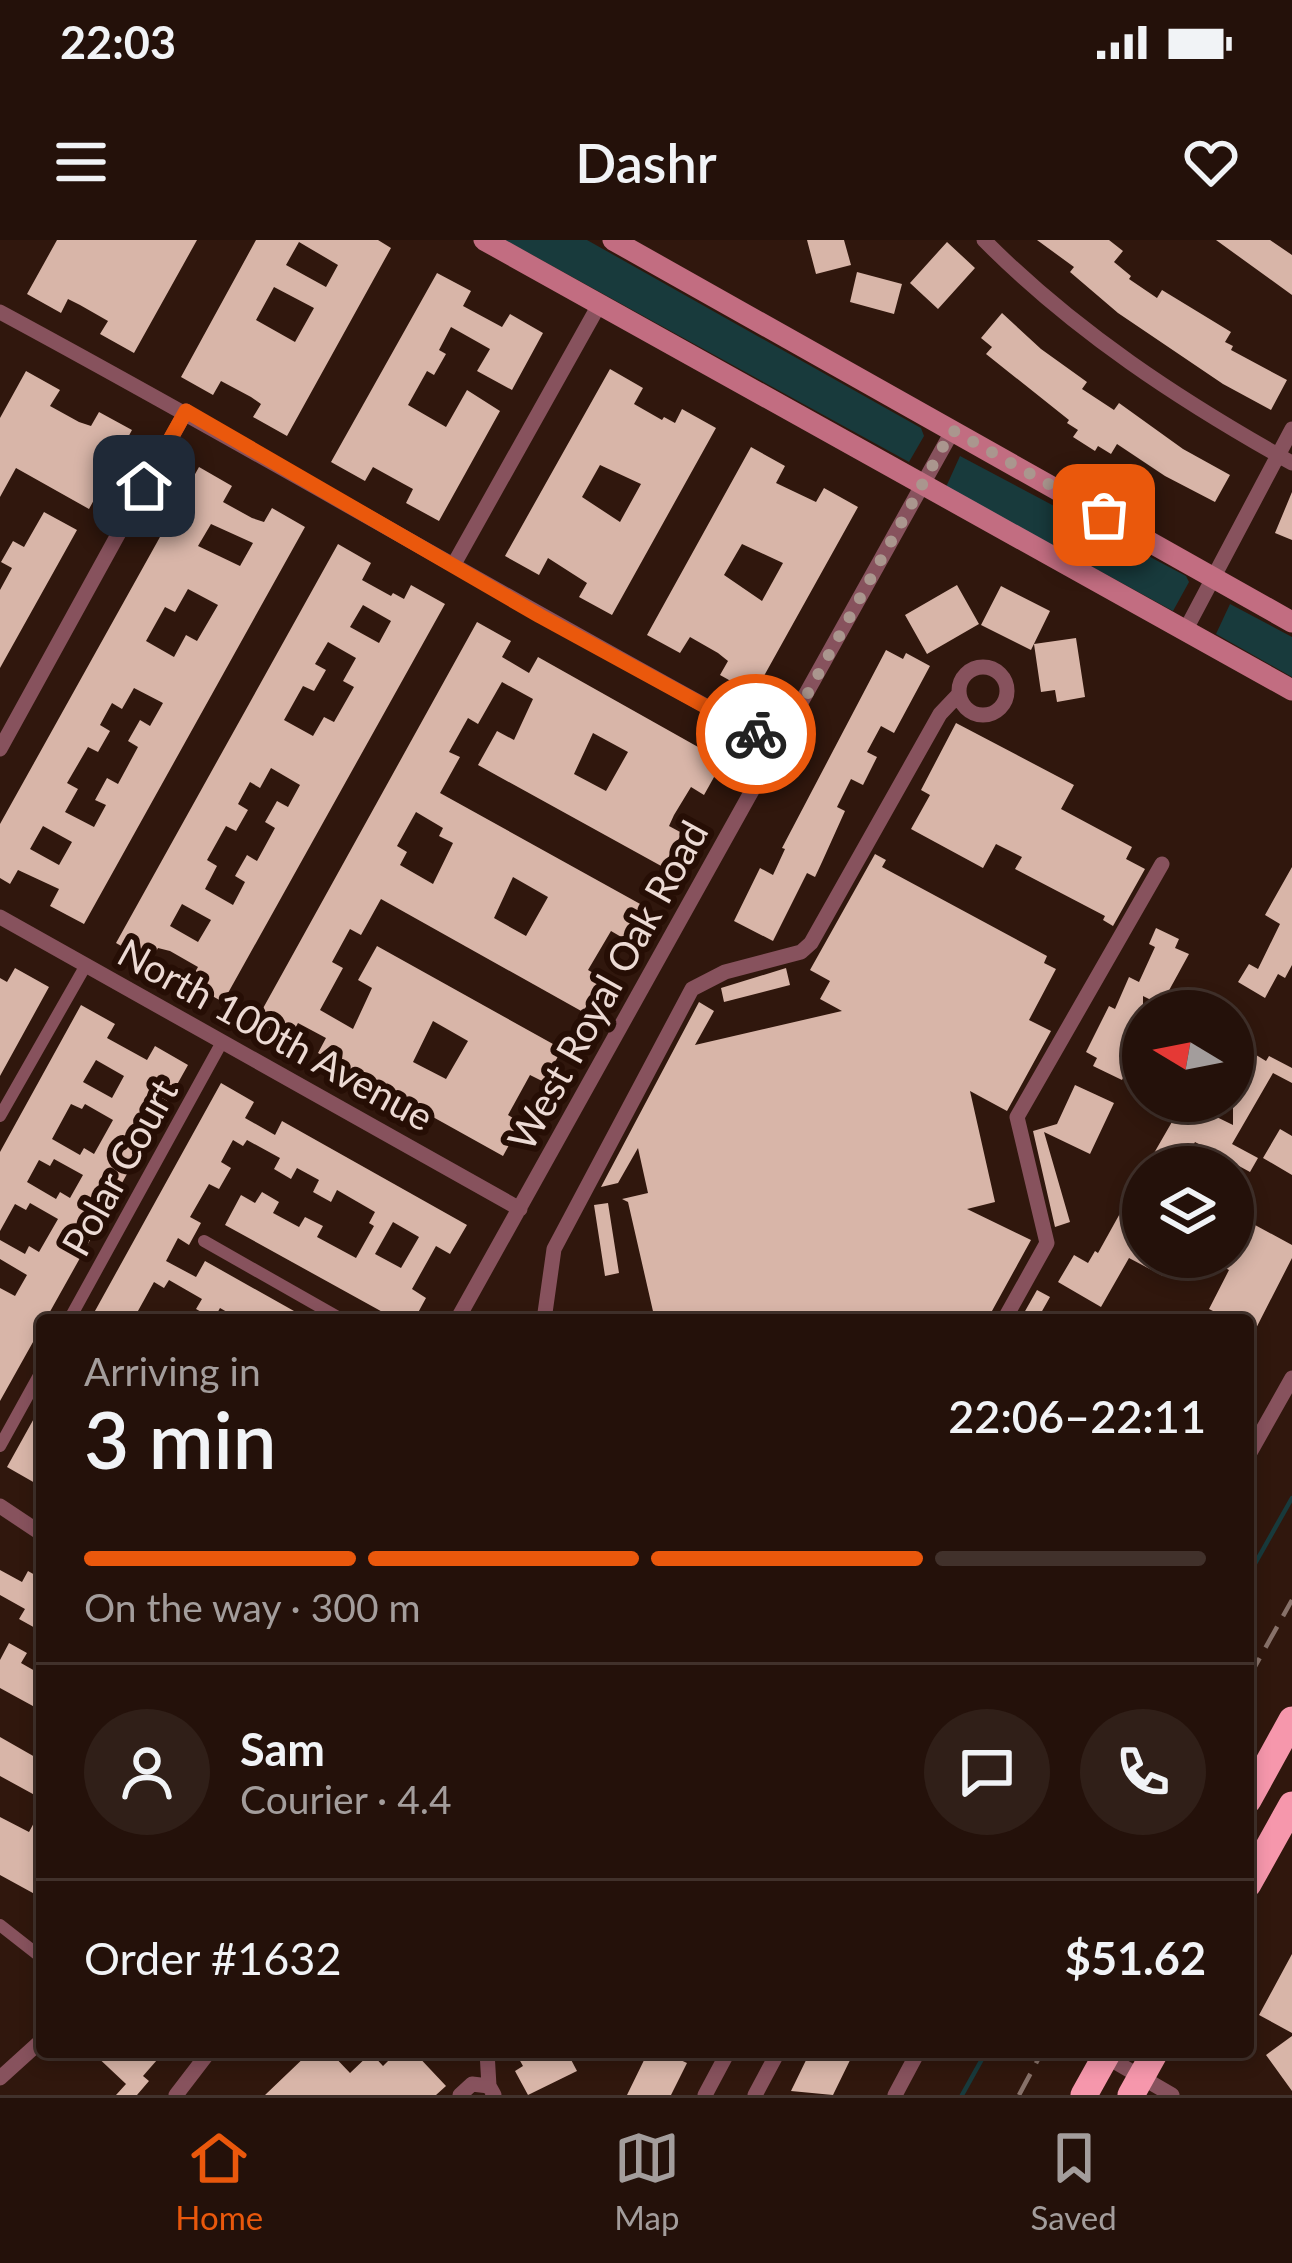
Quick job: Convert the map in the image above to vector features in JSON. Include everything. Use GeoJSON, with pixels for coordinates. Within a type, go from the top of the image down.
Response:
{"type":"FeatureCollection","features":[{"type":"Feature","properties":{"kind":"highway"},"geometry":{"type":"LineString","coordinates":[[1254,1789],[1292,1720]]}},
{"type":"Feature","properties":{"kind":"highway"},"geometry":{"type":"LineString","coordinates":[[1254,1873],[1292,1805]]}},
{"type":"Feature","properties":{"kind":"highway"},"geometry":{"type":"LineString","coordinates":[[1084,2095],[1105,2058]]}},
{"type":"Feature","properties":{"kind":"main road"},"geometry":{"type":"LineString","coordinates":[[484,240],[1292,690]]}},
{"type":"Feature","properties":{"kind":"main road"},"geometry":{"type":"LineString","coordinates":[[613,240],[1292,622]]}},
{"type":"Feature","properties":{"kind":"street"},"geometry":{"type":"LineString","coordinates":[[984,240],[1140,373],[1292,464]]}},
{"type":"Feature","properties":{"kind":"street"},"geometry":{"type":"LineString","coordinates":[[454,564],[598,305]]}},
{"type":"Feature","properties":{"kind":"street"},"geometry":{"type":"LineString","coordinates":[[0,312],[186,411],[540,616],[779,746]]}},
{"type":"Feature","properties":{"kind":"street"},"geometry":{"type":"LineString","coordinates":[[0,749],[186,411]]}},
{"type":"Feature","properties":{"kind":"street"},"geometry":{"type":"LineString","coordinates":[[1185,631],[1292,429]]}},
{"type":"Feature","properties":{"kind":"street","name":"West Royal Oak Road"},"geometry":{"type":"LineString","coordinates":[[460,1314],[952,430]]}},
{"type":"Feature","properties":{"kind":"street"},"geometry":{"type":"LineString","coordinates":[[545,1314],[554,1249],[692,989],[725,972],[802,952],[811,943],[940,714],[958,694]]}},
{"type":"Feature","properties":{"kind":"street"},"geometry":{"type":"LineString","coordinates":[[1007,1314],[1048,1243],[1017,1117],[1162,864]]}},
{"type":"Feature","properties":{"kind":"street","name":"North 100th Avenue"},"geometry":{"type":"LineString","coordinates":[[0,917],[520,1209]]}},
{"type":"Feature","properties":{"kind":"street"},"geometry":{"type":"LineString","coordinates":[[0,1116],[86,965]]}},
{"type":"Feature","properties":{"kind":"street","name":"Polar Court"},"geometry":{"type":"LineString","coordinates":[[72,1314],[222,1042]]}},
{"type":"Feature","properties":{"kind":"street"},"geometry":{"type":"LineString","coordinates":[[204,1241],[332,1314]]}},
{"type":"Feature","properties":{"kind":"street"},"geometry":{"type":"LineString","coordinates":[[1254,1445],[1292,1378]]}},
{"type":"Feature","properties":{"kind":"street"},"geometry":{"type":"LineString","coordinates":[[0,1446],[36,1381]]}},
{"type":"Feature","properties":{"kind":"street"},"geometry":{"type":"LineString","coordinates":[[0,1506],[36,1530]]}},
{"type":"Feature","properties":{"kind":"street"},"geometry":{"type":"LineString","coordinates":[[0,1925],[36,1953]]}},
{"type":"Feature","properties":{"kind":"street"},"geometry":{"type":"LineString","coordinates":[[0,2078],[36,2045]]}},
{"type":"Feature","properties":{"kind":"street"},"geometry":{"type":"LineString","coordinates":[[176,2095],[204,2058]]}},
{"type":"Feature","properties":{"kind":"street"},"geometry":{"type":"LineString","coordinates":[[460,2095],[472,2084],[491,2090],[488,2058]]}},
{"type":"Feature","properties":{"kind":"street"},"geometry":{"type":"LineString","coordinates":[[705,2095],[725,2058]]}},
{"type":"Feature","properties":{"kind":"street"},"geometry":{"type":"LineString","coordinates":[[755,2095],[775,2058]]}},
{"type":"Feature","properties":{"kind":"street"},"geometry":{"type":"LineString","coordinates":[[895,2095],[915,2058]]}},
{"type":"Feature","properties":{"kind":"street"},"geometry":{"type":"LineString","coordinates":[[1114,2058],[1172,2095]]}},
{"type":"Feature","properties":{"kind":"water"},"geometry":{"type":"Polygon","coordinates":[[[505,240],[587,240],[921,428],[924,436],[909,462],[505,240]]]}},
{"type":"Feature","properties":{"kind":"water"},"geometry":{"type":"Polygon","coordinates":[[[960,456],[1186,576],[1189,582],[1173,611],[946,487],[960,456]]]}},
{"type":"Feature","properties":{"kind":"water"},"geometry":{"type":"Polygon","coordinates":[[[1230,604],[1292,637],[1292,677],[1216,634],[1230,604]]]}},
{"type":"Feature","properties":{"kind":"building"},"geometry":{"type":"Polygon","coordinates":[[[57,240],[197,240],[134,353],[100,334],[108,321],[80,305],[68,299],[61,313],[27,294],[57,240]]]}},
{"type":"Feature","properties":{"kind":"building"},"geometry":{"type":"Polygon","coordinates":[[[256,240],[378,240],[391,248],[287,436],[253,417],[261,404],[251,397],[221,381],[213,395],[181,377],[256,240]],[[299,242],[286,265],[326,287],[338,265],[299,242]],[[274,287],[256,320],[295,342],[314,308],[274,287]]]}},
{"type":"Feature","properties":{"kind":"building"},"geometry":{"type":"Polygon","coordinates":[[[807,240],[844,240],[851,265],[816,274],[807,240]]]}},
{"type":"Feature","properties":{"kind":"building"},"geometry":{"type":"Polygon","coordinates":[[[1037,240],[1109,240],[1123,251],[1114,262],[1129,279],[1157,298],[1162,290],[1231,332],[1225,342],[1233,346],[1231,350],[1287,380],[1271,410],[1223,384],[1118,313],[1070,272],[1074,267],[1037,240]]]}},
{"type":"Feature","properties":{"kind":"building"},"geometry":{"type":"Polygon","coordinates":[[[1216,240],[1270,240],[1292,255],[1292,295],[1216,240]]]}},
{"type":"Feature","properties":{"kind":"building"},"geometry":{"type":"Polygon","coordinates":[[[947,242],[975,268],[938,309],[910,283],[947,242]]]}},
{"type":"Feature","properties":{"kind":"building"},"geometry":{"type":"Polygon","coordinates":[[[857,272],[902,284],[894,314],[850,302],[857,272]]]}},
{"type":"Feature","properties":{"kind":"building"},"geometry":{"type":"Polygon","coordinates":[[[437,273],[471,291],[463,306],[502,327],[510,314],[543,333],[512,390],[477,371],[490,349],[451,327],[439,350],[446,354],[434,375],[427,371],[408,405],[446,427],[467,390],[500,411],[439,521],[406,503],[413,489],[373,467],[365,481],[331,462],[437,273]]]}},
{"type":"Feature","properties":{"kind":"building"},"geometry":{"type":"Polygon","coordinates":[[[1002,313],[1087,382],[1082,389],[1114,410],[1119,403],[1183,449],[1230,475],[1215,502],[1117,444],[1111,454],[1098,446],[1095,451],[1073,437],[1078,430],[1069,420],[986,354],[992,347],[981,338],[1002,313]]]}},
{"type":"Feature","properties":{"kind":"building"},"geometry":{"type":"Polygon","coordinates":[[[610,369],[643,388],[634,404],[662,420],[675,423],[682,409],[716,428],[612,615],[579,597],[587,583],[548,558],[539,575],[505,556],[610,369]],[[600,465],[582,497],[620,522],[641,484],[600,465]]]}},
{"type":"Feature","properties":{"kind":"building"},"geometry":{"type":"Polygon","coordinates":[[[26,371],[60,390],[50,406],[91,426],[99,412],[132,430],[89,509],[16,468],[0,497],[0,418],[26,371]]]}},
{"type":"Feature","properties":{"kind":"building"},"geometry":{"type":"Polygon","coordinates":[[[751,447],[785,466],[776,483],[816,502],[824,488],[858,507],[754,694],[720,675],[728,661],[690,637],[680,653],[647,635],[751,447]],[[742,544],[724,575],[762,601],[783,563],[742,544]]]}},
{"type":"Feature","properties":{"kind":"building"},"geometry":{"type":"Polygon","coordinates":[[[199,467],[232,486],[223,502],[264,522],[272,508],[305,527],[84,924],[50,906],[59,889],[18,870],[10,884],[0,878],[0,824],[199,467]],[[211,524],[198,546],[240,566],[253,543],[211,524]],[[188,589],[175,612],[165,607],[146,641],[174,657],[186,635],[197,641],[218,605],[188,589]],[[134,688],[122,709],[112,703],[100,725],[110,731],[98,752],[88,747],[67,783],[78,789],[65,812],[94,827],[106,805],[95,800],[107,778],[118,784],[138,747],[128,741],[140,720],[150,726],[163,703],[134,688]],[[43,826],[30,849],[59,865],[72,842],[43,826]]]}},
{"type":"Feature","properties":{"kind":"building"},"geometry":{"type":"Polygon","coordinates":[[[1292,492],[1292,540],[1275,533],[1292,492]]]}},
{"type":"Feature","properties":{"kind":"building"},"geometry":{"type":"Polygon","coordinates":[[[44,512],[77,530],[0,668],[0,590],[12,568],[1,562],[13,541],[24,547],[44,512]]]}},
{"type":"Feature","properties":{"kind":"building"},"geometry":{"type":"Polygon","coordinates":[[[338,544],[371,563],[362,580],[404,599],[411,585],[445,604],[223,1002],[189,983],[198,967],[170,951],[158,948],[150,962],[116,943],[338,544]],[[363,605],[350,627],[379,643],[391,621],[363,605]],[[328,642],[315,664],[326,670],[314,691],[303,686],[284,720],[313,736],[324,717],[334,722],[354,687],[343,681],[356,658],[328,642]],[[271,768],[260,788],[250,782],[238,804],[248,810],[236,831],[226,826],[207,860],[217,866],[205,889],[233,905],[245,882],[235,876],[247,855],[257,861],[275,828],[265,822],[277,801],[288,807],[300,785],[271,768]],[[182,904],[170,926],[198,942],[211,920],[182,904]]]}},
{"type":"Feature","properties":{"kind":"building"},"geometry":{"type":"Polygon","coordinates":[[[957,585],[979,624],[927,654],[905,615],[957,585]]]}},
{"type":"Feature","properties":{"kind":"building"},"geometry":{"type":"Polygon","coordinates":[[[1001,586],[1050,611],[1031,650],[981,625],[1001,586]]]}},
{"type":"Feature","properties":{"kind":"building"},"geometry":{"type":"Polygon","coordinates":[[[477,622],[511,641],[502,657],[529,673],[538,657],[723,761],[704,795],[691,787],[674,815],[669,826],[682,833],[663,867],[478,765],[497,731],[514,740],[533,699],[502,682],[478,724],[468,718],[449,752],[460,757],[440,793],[642,905],[623,938],[611,931],[588,970],[602,978],[583,1012],[381,899],[361,935],[350,929],[332,962],[343,968],[320,1010],[353,1029],[372,988],[358,980],[377,946],[562,1049],[544,1082],[530,1075],[508,1115],[521,1123],[503,1156],[318,1053],[326,1038],[298,1023],[289,1039],[256,1021],[477,622]],[[593,733],[574,774],[606,791],[628,752],[593,733]],[[416,812],[397,846],[407,852],[400,865],[433,884],[453,843],[439,836],[443,828],[416,812]],[[513,877],[494,918],[526,936],[548,897],[513,877]],[[433,1021],[413,1062],[446,1079],[468,1041],[433,1021]]]}},
{"type":"Feature","properties":{"kind":"building"},"geometry":{"type":"Polygon","coordinates":[[[1076,638],[1085,697],[1057,702],[1055,690],[1041,692],[1034,644],[1076,638]]]}},
{"type":"Feature","properties":{"kind":"building"},"geometry":{"type":"Polygon","coordinates":[[[886,650],[903,659],[906,653],[930,666],[894,733],[881,726],[867,752],[877,757],[863,785],[851,779],[837,807],[845,811],[815,877],[807,873],[773,941],[734,921],[760,868],[773,875],[782,848],[886,650]]]}},
{"type":"Feature","properties":{"kind":"building"},"geometry":{"type":"Polygon","coordinates":[[[956,723],[1074,785],[1061,809],[1132,847],[1126,859],[1145,869],[1113,926],[1103,920],[1105,916],[1015,869],[1022,857],[996,844],[983,868],[911,829],[930,795],[921,790],[956,723]]]}},
{"type":"Feature","properties":{"kind":"building"},"geometry":{"type":"Polygon","coordinates":[[[875,854],[886,860],[882,867],[1047,956],[1044,963],[1056,969],[1029,1020],[1051,1031],[1007,1111],[970,1091],[995,1202],[967,1209],[1031,1240],[990,1314],[654,1314],[628,1202],[622,1199],[648,1193],[638,1148],[618,1183],[601,1187],[699,1002],[714,1011],[695,1045],[842,1011],[820,999],[830,981],[810,970],[875,854]]]}},
{"type":"Feature","properties":{"kind":"building"},"geometry":{"type":"Polygon","coordinates":[[[1292,867],[1292,965],[1285,978],[1278,974],[1265,998],[1238,982],[1249,964],[1258,969],[1280,924],[1265,915],[1292,867]]]}},
{"type":"Feature","properties":{"kind":"building"},"geometry":{"type":"Polygon","coordinates":[[[1156,928],[1179,939],[1175,948],[1189,954],[1169,990],[1123,990],[1129,977],[1139,982],[1155,947],[1149,944],[1156,928]]]}},
{"type":"Feature","properties":{"kind":"building"},"geometry":{"type":"Polygon","coordinates":[[[15,968],[49,987],[0,1076],[0,978],[7,982],[15,968]]]}},
{"type":"Feature","properties":{"kind":"building"},"geometry":{"type":"Polygon","coordinates":[[[786,968],[790,985],[724,1002],[721,988],[786,968]]]}},
{"type":"Feature","properties":{"kind":"building"},"geometry":{"type":"Polygon","coordinates":[[[1122,993],[1122,1080],[1093,1066],[1097,1058],[1086,1052],[1109,1006],[1115,1009],[1122,993]]]}},
{"type":"Feature","properties":{"kind":"building"},"geometry":{"type":"Polygon","coordinates":[[[81,1005],[115,1024],[107,1038],[147,1060],[155,1046],[188,1065],[49,1314],[36,1314],[36,1337],[0,1401],[0,1288],[15,1296],[27,1275],[0,1259],[0,1240],[25,1254],[29,1246],[39,1252],[58,1219],[30,1203],[26,1210],[15,1204],[0,1231],[0,1152],[81,1005]],[[96,1060],[83,1082],[112,1098],[124,1076],[96,1060]],[[71,1104],[52,1139],[80,1155],[84,1148],[94,1154],[113,1120],[85,1104],[82,1109],[71,1104]],[[54,1159],[50,1166],[39,1160],[27,1182],[56,1199],[60,1192],[70,1198],[83,1175],[54,1159]]]}},
{"type":"Feature","properties":{"kind":"building"},"geometry":{"type":"Polygon","coordinates":[[[1254,1054],[1292,1068],[1292,1083],[1273,1073],[1254,1106],[1254,1054]]]}},
{"type":"Feature","properties":{"kind":"building"},"geometry":{"type":"Polygon","coordinates":[[[221,1083],[254,1102],[245,1118],[275,1135],[282,1121],[467,1225],[450,1254],[436,1246],[412,1289],[426,1298],[417,1314],[386,1314],[225,1225],[241,1195],[255,1203],[262,1192],[279,1202],[273,1213],[299,1227],[305,1217],[323,1226],[317,1237],[356,1258],[374,1226],[369,1223],[375,1212],[337,1190],[331,1202],[313,1192],[319,1180],[297,1168],[291,1179],[274,1169],[280,1158],[247,1140],[243,1146],[233,1140],[221,1162],[231,1168],[219,1189],[209,1184],[190,1217],[201,1223],[189,1245],[178,1238],[166,1261],[196,1277],[205,1261],[299,1314],[230,1314],[220,1308],[217,1314],[205,1314],[196,1309],[202,1299],[169,1280],[164,1288],[154,1282],[136,1314],[93,1314],[221,1083]],[[393,1222],[375,1254],[401,1268],[419,1237],[393,1222]]]}},
{"type":"Feature","properties":{"kind":"building"},"geometry":{"type":"Polygon","coordinates":[[[1075,1085],[1114,1103],[1090,1154],[1044,1132],[1070,1222],[1055,1227],[1033,1131],[1057,1124],[1075,1085]]]}},
{"type":"Feature","properties":{"kind":"building"},"geometry":{"type":"Polygon","coordinates":[[[1172,1122],[1245,1122],[1232,1144],[1236,1146],[1195,1142],[1193,1146],[1158,1146],[1172,1122]]]}},
{"type":"Feature","properties":{"kind":"building"},"geometry":{"type":"Polygon","coordinates":[[[1280,1129],[1292,1136],[1292,1175],[1263,1158],[1280,1129]]]}},
{"type":"Feature","properties":{"kind":"building"},"geometry":{"type":"Polygon","coordinates":[[[608,1203],[619,1273],[605,1276],[594,1205],[608,1203]]]}},
{"type":"Feature","properties":{"kind":"building"},"geometry":{"type":"Polygon","coordinates":[[[1122,1210],[1122,1270],[1101,1307],[1058,1282],[1074,1255],[1088,1263],[1122,1210]]]}},
{"type":"Feature","properties":{"kind":"building"},"geometry":{"type":"Polygon","coordinates":[[[1254,1224],[1292,1245],[1292,1258],[1254,1332],[1254,1314],[1219,1314],[1209,1309],[1225,1278],[1254,1278],[1254,1224]]]}},
{"type":"Feature","properties":{"kind":"building"},"geometry":{"type":"Polygon","coordinates":[[[1037,1290],[1050,1297],[1040,1314],[1023,1314],[1037,1290]]]}},
{"type":"Feature","properties":{"kind":"building"},"geometry":{"type":"Polygon","coordinates":[[[36,1415],[36,1484],[7,1467],[36,1415]]]}},
{"type":"Feature","properties":{"kind":"building"},"geometry":{"type":"Polygon","coordinates":[[[0,1570],[22,1582],[28,1571],[36,1576],[36,1628],[19,1619],[25,1609],[0,1595],[0,1570]]]}},
{"type":"Feature","properties":{"kind":"building"},"geometry":{"type":"Polygon","coordinates":[[[9,1643],[27,1653],[21,1663],[36,1672],[36,1708],[0,1688],[0,1660],[9,1643]]]}},
{"type":"Feature","properties":{"kind":"building"},"geometry":{"type":"Polygon","coordinates":[[[0,1737],[36,1758],[36,1796],[0,1776],[0,1737]]]}},
{"type":"Feature","properties":{"kind":"building"},"geometry":{"type":"Polygon","coordinates":[[[0,1817],[29,1832],[36,1819],[36,1895],[0,1875],[0,1817]]]}},
{"type":"Feature","properties":{"kind":"building"},"geometry":{"type":"Polygon","coordinates":[[[1292,1954],[1292,2033],[1259,2015],[1292,1954]]]}},
{"type":"Feature","properties":{"kind":"building"},"geometry":{"type":"Polygon","coordinates":[[[1292,2036],[1292,2091],[1266,2055],[1292,2036]]]}},
{"type":"Feature","properties":{"kind":"building"},"geometry":{"type":"Polygon","coordinates":[[[98,2058],[159,2058],[143,2076],[149,2081],[137,2095],[116,2095],[126,2084],[98,2058]]]}},
{"type":"Feature","properties":{"kind":"building"},"geometry":{"type":"Polygon","coordinates":[[[304,2058],[336,2058],[350,2073],[366,2058],[376,2058],[383,2066],[391,2058],[420,2058],[446,2086],[436,2095],[265,2095],[304,2058]]]}},
{"type":"Feature","properties":{"kind":"building"},"geometry":{"type":"Polygon","coordinates":[[[518,2058],[570,2058],[577,2071],[528,2095],[515,2071],[523,2066],[518,2058]]]}},
{"type":"Feature","properties":{"kind":"building"},"geometry":{"type":"Polygon","coordinates":[[[645,2058],[676,2058],[687,2063],[671,2095],[627,2095],[645,2058]]]}},
{"type":"Feature","properties":{"kind":"building"},"geometry":{"type":"Polygon","coordinates":[[[807,2058],[851,2058],[833,2095],[791,2091],[807,2058]]]}},
{"type":"Feature","properties":{"kind":"waterway"},"geometry":{"type":"LineString","coordinates":[[1254,1565],[1292,1498]]}},
{"type":"Feature","properties":{"kind":"waterway"},"geometry":{"type":"LineString","coordinates":[[962,2095],[983,2058]]}},
{"type":"Feature","properties":{"kind":"railway"},"geometry":{"type":"LineString","coordinates":[[1254,1668],[1292,1600]]}},
{"type":"Feature","properties":{"kind":"railway"},"geometry":{"type":"LineString","coordinates":[[1019,2095],[1039,2058]]}},
{"type":"Feature","properties":{"kind":"way so far"},"geometry":{"type":"LineString","coordinates":[[756,734],[779,746],[952,430],[1104,515]]}},
{"type":"Feature","properties":{"kind":"route"},"geometry":{"type":"LineString","coordinates":[[144,486],[186,411],[540,616],[756,734]]}}]}
